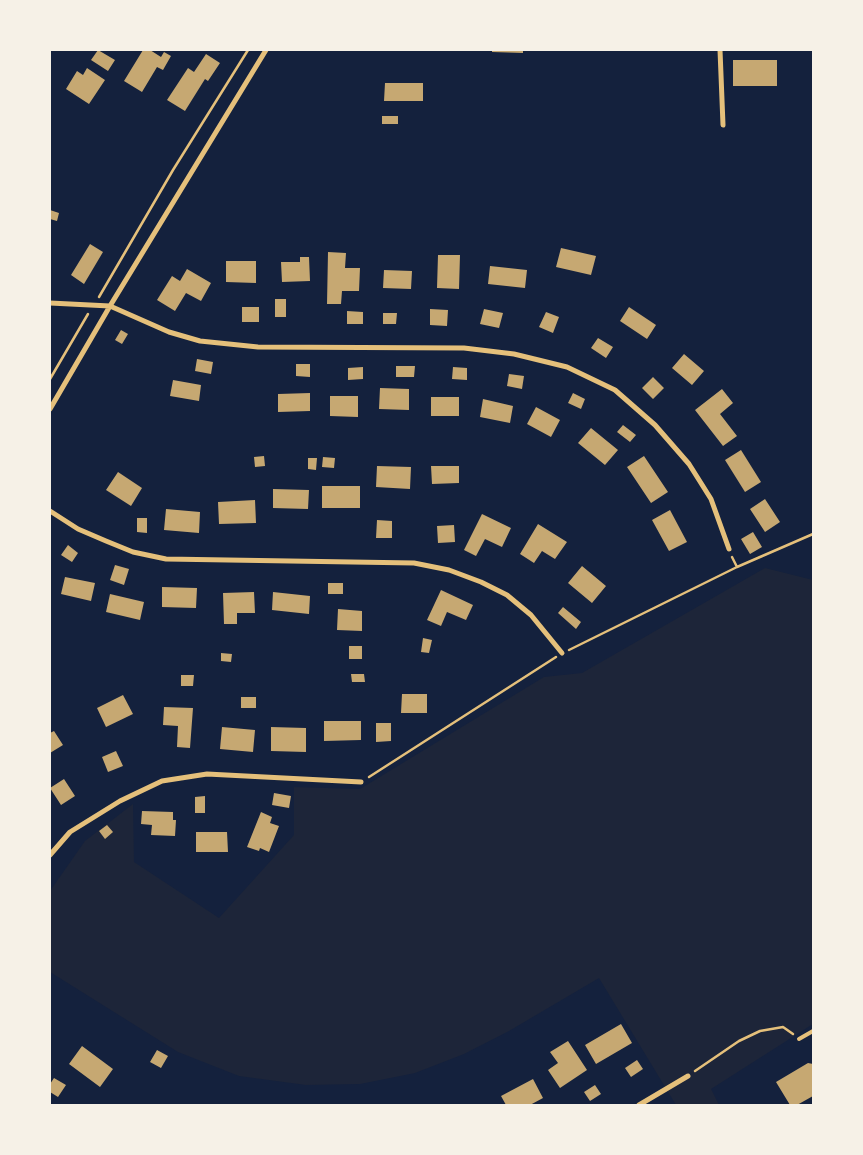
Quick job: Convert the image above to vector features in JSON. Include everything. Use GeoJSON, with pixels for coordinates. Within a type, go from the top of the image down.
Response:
{"type":"FeatureCollection","features":[{"type":"Feature","properties":{"kind":"street"},"geometry":{"type":"LineString","coordinates":[[50,409],[110,306],[266,50]]}},
{"type":"Feature","properties":{"kind":"street"},"geometry":{"type":"LineString","coordinates":[[720,50],[722,125]]}},
{"type":"Feature","properties":{"kind":"street"},"geometry":{"type":"LineString","coordinates":[[50,303],[110,306],[169,332],[200,341],[258,347],[464,348],[514,354],[567,367],[615,390],[655,425],[689,464],[712,499],[729,549]]}},
{"type":"Feature","properties":{"kind":"street"},"geometry":{"type":"LineString","coordinates":[[50,511],[78,528],[106,541],[133,552],[166,559],[414,563],[449,570],[481,582],[507,596],[531,615],[562,653]]}},
{"type":"Feature","properties":{"kind":"street"},"geometry":{"type":"LineString","coordinates":[[50,855],[70,832],[120,801],[162,782],[207,774],[361,782]]}},
{"type":"Feature","properties":{"kind":"street"},"geometry":{"type":"LineString","coordinates":[[639,1105],[688,1076]]}},
{"type":"Feature","properties":{"kind":"lane"},"geometry":{"type":"LineString","coordinates":[[799,1039],[813,1031]]}},
{"type":"Feature","properties":{"kind":"path"},"geometry":{"type":"LineString","coordinates":[[50,379],[173,170],[248,50]]}},
{"type":"Feature","properties":{"kind":"path"},"geometry":{"type":"LineString","coordinates":[[361,782],[562,653],[737,567],[813,534]]}},
{"type":"Feature","properties":{"kind":"path"},"geometry":{"type":"LineString","coordinates":[[688,1076],[739,1041],[760,1031],[783,1027],[799,1039]]}},
{"type":"Feature","properties":{"kind":"shaded area"},"geometry":{"type":"Polygon","coordinates":[[[765,568],[813,580],[813,1024],[711,1089],[719,1105],[676,1105],[599,978],[509,1031],[464,1054],[415,1073],[360,1084],[306,1085],[239,1076],[178,1052],[50,972],[50,891],[85,841],[133,804],[134,862],[219,918],[294,835],[294,787],[360,789],[544,677],[582,673],[765,568]]]}},
{"type":"Feature","properties":{"kind":"building"},"geometry":{"type":"Polygon","coordinates":[[[98,50],[115,60],[108,71],[91,60],[98,50]]]}},
{"type":"Feature","properties":{"kind":"building"},"geometry":{"type":"Polygon","coordinates":[[[143,50],[150,50],[161,57],[164,52],[171,56],[163,70],[157,67],[142,92],[124,81],[143,50]]]}},
{"type":"Feature","properties":{"kind":"building"},"geometry":{"type":"Polygon","coordinates":[[[492,50],[523,50],[523,53],[492,52],[492,50]]]}},
{"type":"Feature","properties":{"kind":"building"},"geometry":{"type":"Polygon","coordinates":[[[206,54],[220,63],[208,81],[205,79],[185,111],[167,100],[188,68],[194,72],[206,54]]]}},
{"type":"Feature","properties":{"kind":"building"},"geometry":{"type":"Polygon","coordinates":[[[733,60],[777,60],[777,86],[733,86],[733,60]]]}},
{"type":"Feature","properties":{"kind":"building"},"geometry":{"type":"Polygon","coordinates":[[[87,68],[105,80],[89,104],[66,89],[77,71],[83,75],[87,68]]]}},
{"type":"Feature","properties":{"kind":"building"},"geometry":{"type":"Polygon","coordinates":[[[385,83],[423,83],[423,101],[384,101],[385,83]]]}},
{"type":"Feature","properties":{"kind":"building"},"geometry":{"type":"Polygon","coordinates":[[[382,116],[398,116],[398,124],[382,124],[382,116]]]}},
{"type":"Feature","properties":{"kind":"building"},"geometry":{"type":"Polygon","coordinates":[[[50,210],[59,213],[57,221],[50,219],[50,210]]]}},
{"type":"Feature","properties":{"kind":"building"},"geometry":{"type":"Polygon","coordinates":[[[90,244],[103,252],[84,284],[71,275],[90,244]]]}},
{"type":"Feature","properties":{"kind":"building"},"geometry":{"type":"Polygon","coordinates":[[[561,248],[596,256],[591,275],[556,267],[561,248]]]}},
{"type":"Feature","properties":{"kind":"building"},"geometry":{"type":"Polygon","coordinates":[[[328,252],[346,253],[345,268],[360,268],[359,291],[342,291],[341,304],[327,304],[328,252]]]}},
{"type":"Feature","properties":{"kind":"building"},"geometry":{"type":"Polygon","coordinates":[[[438,255],[460,255],[459,289],[437,288],[438,255]]]}},
{"type":"Feature","properties":{"kind":"building"},"geometry":{"type":"Polygon","coordinates":[[[300,257],[309,257],[310,281],[282,282],[281,262],[300,262],[300,257]]]}},
{"type":"Feature","properties":{"kind":"building"},"geometry":{"type":"Polygon","coordinates":[[[226,261],[256,261],[256,283],[226,282],[226,261]]]}},
{"type":"Feature","properties":{"kind":"building"},"geometry":{"type":"Polygon","coordinates":[[[490,266],[527,270],[525,288],[488,284],[490,266]]]}},
{"type":"Feature","properties":{"kind":"building"},"geometry":{"type":"Polygon","coordinates":[[[187,269],[211,283],[201,301],[186,293],[175,311],[157,300],[172,276],[180,281],[187,269]]]}},
{"type":"Feature","properties":{"kind":"building"},"geometry":{"type":"Polygon","coordinates":[[[384,270],[412,271],[411,289],[383,288],[384,270]]]}},
{"type":"Feature","properties":{"kind":"building"},"geometry":{"type":"Polygon","coordinates":[[[275,299],[286,299],[286,317],[275,317],[275,299]]]}},
{"type":"Feature","properties":{"kind":"building"},"geometry":{"type":"Polygon","coordinates":[[[242,307],[259,307],[259,322],[242,322],[242,307]]]}},
{"type":"Feature","properties":{"kind":"building"},"geometry":{"type":"Polygon","coordinates":[[[629,307],[656,325],[647,339],[620,321],[629,307]]]}},
{"type":"Feature","properties":{"kind":"building"},"geometry":{"type":"Polygon","coordinates":[[[430,309],[448,310],[447,326],[430,325],[430,309]]]}},
{"type":"Feature","properties":{"kind":"building"},"geometry":{"type":"Polygon","coordinates":[[[484,309],[503,313],[499,328],[480,324],[484,309]]]}},
{"type":"Feature","properties":{"kind":"building"},"geometry":{"type":"Polygon","coordinates":[[[347,311],[363,312],[363,324],[347,324],[347,311]]]}},
{"type":"Feature","properties":{"kind":"building"},"geometry":{"type":"Polygon","coordinates":[[[546,312],[559,317],[553,333],[539,327],[546,312]]]}},
{"type":"Feature","properties":{"kind":"building"},"geometry":{"type":"Polygon","coordinates":[[[383,313],[397,313],[396,324],[383,324],[383,313]]]}},
{"type":"Feature","properties":{"kind":"building"},"geometry":{"type":"Polygon","coordinates":[[[121,330],[128,334],[122,344],[115,340],[121,330]]]}},
{"type":"Feature","properties":{"kind":"building"},"geometry":{"type":"Polygon","coordinates":[[[598,338],[613,347],[606,358],[591,348],[598,338]]]}},
{"type":"Feature","properties":{"kind":"building"},"geometry":{"type":"Polygon","coordinates":[[[684,354],[704,371],[692,385],[672,368],[684,354]]]}},
{"type":"Feature","properties":{"kind":"building"},"geometry":{"type":"Polygon","coordinates":[[[197,359],[213,362],[211,374],[195,371],[197,359]]]}},
{"type":"Feature","properties":{"kind":"building"},"geometry":{"type":"Polygon","coordinates":[[[296,364],[310,364],[310,377],[296,376],[296,364]]]}},
{"type":"Feature","properties":{"kind":"building"},"geometry":{"type":"Polygon","coordinates":[[[396,366],[415,366],[414,377],[396,377],[396,366]]]}},
{"type":"Feature","properties":{"kind":"building"},"geometry":{"type":"Polygon","coordinates":[[[363,367],[363,379],[348,380],[348,368],[363,367]]]}},
{"type":"Feature","properties":{"kind":"building"},"geometry":{"type":"Polygon","coordinates":[[[453,367],[467,368],[467,380],[452,379],[453,367]]]}},
{"type":"Feature","properties":{"kind":"building"},"geometry":{"type":"Polygon","coordinates":[[[509,374],[524,376],[522,389],[507,386],[509,374]]]}},
{"type":"Feature","properties":{"kind":"building"},"geometry":{"type":"Polygon","coordinates":[[[653,377],[664,388],[653,399],[642,388],[653,377]]]}},
{"type":"Feature","properties":{"kind":"building"},"geometry":{"type":"Polygon","coordinates":[[[173,380],[201,385],[199,401],[170,396],[173,380]]]}},
{"type":"Feature","properties":{"kind":"building"},"geometry":{"type":"Polygon","coordinates":[[[380,388],[409,389],[409,410],[379,409],[380,388]]]}},
{"type":"Feature","properties":{"kind":"building"},"geometry":{"type":"Polygon","coordinates":[[[722,389],[733,403],[720,414],[737,436],[723,446],[695,410],[722,389]]]}},
{"type":"Feature","properties":{"kind":"building"},"geometry":{"type":"Polygon","coordinates":[[[310,393],[310,411],[278,412],[278,394],[310,393]]]}},
{"type":"Feature","properties":{"kind":"building"},"geometry":{"type":"Polygon","coordinates":[[[573,393],[585,399],[581,409],[568,403],[573,393]]]}},
{"type":"Feature","properties":{"kind":"building"},"geometry":{"type":"Polygon","coordinates":[[[330,396],[358,396],[358,417],[330,416],[330,396]]]}},
{"type":"Feature","properties":{"kind":"building"},"geometry":{"type":"Polygon","coordinates":[[[431,397],[459,397],[459,416],[431,416],[431,397]]]}},
{"type":"Feature","properties":{"kind":"building"},"geometry":{"type":"Polygon","coordinates":[[[483,399],[513,406],[510,423],[480,417],[483,399]]]}},
{"type":"Feature","properties":{"kind":"building"},"geometry":{"type":"Polygon","coordinates":[[[536,407],[560,420],[551,437],[527,424],[536,407]]]}},
{"type":"Feature","properties":{"kind":"building"},"geometry":{"type":"Polygon","coordinates":[[[623,425],[636,435],[630,442],[617,432],[623,425]]]}},
{"type":"Feature","properties":{"kind":"building"},"geometry":{"type":"Polygon","coordinates":[[[591,428],[618,450],[605,465],[578,443],[591,428]]]}},
{"type":"Feature","properties":{"kind":"building"},"geometry":{"type":"Polygon","coordinates":[[[741,450],[761,482],[745,492],[725,460],[741,450]]]}},
{"type":"Feature","properties":{"kind":"building"},"geometry":{"type":"Polygon","coordinates":[[[264,456],[265,466],[255,467],[254,457],[264,456]]]}},
{"type":"Feature","properties":{"kind":"building"},"geometry":{"type":"Polygon","coordinates":[[[644,456],[668,492],[651,503],[627,467],[644,456]]]}},
{"type":"Feature","properties":{"kind":"building"},"geometry":{"type":"Polygon","coordinates":[[[323,457],[335,458],[334,468],[322,467],[323,457]]]}},
{"type":"Feature","properties":{"kind":"building"},"geometry":{"type":"Polygon","coordinates":[[[308,458],[317,458],[316,470],[308,469],[308,458]]]}},
{"type":"Feature","properties":{"kind":"building"},"geometry":{"type":"Polygon","coordinates":[[[377,466],[411,467],[410,489],[376,487],[377,466]]]}},
{"type":"Feature","properties":{"kind":"building"},"geometry":{"type":"Polygon","coordinates":[[[431,466],[459,466],[459,483],[432,484],[431,466]]]}},
{"type":"Feature","properties":{"kind":"building"},"geometry":{"type":"Polygon","coordinates":[[[118,472],[142,488],[131,506],[106,490],[118,472]]]}},
{"type":"Feature","properties":{"kind":"building"},"geometry":{"type":"Polygon","coordinates":[[[322,486],[360,486],[360,508],[322,508],[322,486]]]}},
{"type":"Feature","properties":{"kind":"building"},"geometry":{"type":"Polygon","coordinates":[[[273,489],[309,490],[308,509],[273,508],[273,489]]]}},
{"type":"Feature","properties":{"kind":"building"},"geometry":{"type":"Polygon","coordinates":[[[765,499],[780,522],[765,532],[750,509],[765,499]]]}},
{"type":"Feature","properties":{"kind":"building"},"geometry":{"type":"Polygon","coordinates":[[[255,500],[256,523],[219,524],[218,502],[255,500]]]}},
{"type":"Feature","properties":{"kind":"building"},"geometry":{"type":"Polygon","coordinates":[[[166,509],[200,512],[199,533],[164,530],[166,509]]]}},
{"type":"Feature","properties":{"kind":"building"},"geometry":{"type":"Polygon","coordinates":[[[670,510],[687,542],[669,551],[652,520],[670,510]]]}},
{"type":"Feature","properties":{"kind":"building"},"geometry":{"type":"Polygon","coordinates":[[[482,514],[511,528],[502,547],[485,539],[476,556],[464,550],[482,514]]]}},
{"type":"Feature","properties":{"kind":"building"},"geometry":{"type":"Polygon","coordinates":[[[137,518],[147,518],[147,533],[137,532],[137,518]]]}},
{"type":"Feature","properties":{"kind":"building"},"geometry":{"type":"Polygon","coordinates":[[[377,520],[392,521],[392,538],[376,538],[377,520]]]}},
{"type":"Feature","properties":{"kind":"building"},"geometry":{"type":"Polygon","coordinates":[[[538,524],[567,542],[555,559],[542,551],[534,563],[520,554],[538,524]]]}},
{"type":"Feature","properties":{"kind":"building"},"geometry":{"type":"Polygon","coordinates":[[[454,525],[455,542],[438,543],[437,526],[454,525]]]}},
{"type":"Feature","properties":{"kind":"building"},"geometry":{"type":"Polygon","coordinates":[[[753,532],[762,547],[750,554],[741,539],[753,532]]]}},
{"type":"Feature","properties":{"kind":"building"},"geometry":{"type":"Polygon","coordinates":[[[68,545],[78,553],[72,562],[61,555],[68,545]]]}},
{"type":"Feature","properties":{"kind":"building"},"geometry":{"type":"Polygon","coordinates":[[[115,565],[129,569],[124,585],[110,580],[115,565]]]}},
{"type":"Feature","properties":{"kind":"building"},"geometry":{"type":"Polygon","coordinates":[[[582,566],[606,586],[592,603],[568,583],[582,566]]]}},
{"type":"Feature","properties":{"kind":"building"},"geometry":{"type":"Polygon","coordinates":[[[65,577],[95,583],[91,601],[61,594],[65,577]]]}},
{"type":"Feature","properties":{"kind":"building"},"geometry":{"type":"Polygon","coordinates":[[[328,583],[343,583],[343,594],[328,594],[328,583]]]}},
{"type":"Feature","properties":{"kind":"building"},"geometry":{"type":"Polygon","coordinates":[[[162,587],[197,588],[196,608],[162,607],[162,587]]]}},
{"type":"Feature","properties":{"kind":"building"},"geometry":{"type":"Polygon","coordinates":[[[441,590],[473,605],[466,620],[447,612],[441,626],[427,620],[441,590]]]}},
{"type":"Feature","properties":{"kind":"building"},"geometry":{"type":"Polygon","coordinates":[[[254,592],[255,613],[237,613],[237,624],[224,624],[223,593],[254,592]]]}},
{"type":"Feature","properties":{"kind":"building"},"geometry":{"type":"Polygon","coordinates":[[[273,592],[310,596],[309,614],[272,610],[273,592]]]}},
{"type":"Feature","properties":{"kind":"building"},"geometry":{"type":"Polygon","coordinates":[[[110,594],[144,602],[140,620],[106,612],[110,594]]]}},
{"type":"Feature","properties":{"kind":"building"},"geometry":{"type":"Polygon","coordinates":[[[563,607],[581,622],[576,629],[558,613],[563,607]]]}},
{"type":"Feature","properties":{"kind":"building"},"geometry":{"type":"Polygon","coordinates":[[[338,609],[362,611],[362,631],[337,630],[338,609]]]}},
{"type":"Feature","properties":{"kind":"building"},"geometry":{"type":"Polygon","coordinates":[[[423,638],[432,640],[429,653],[421,652],[423,638]]]}},
{"type":"Feature","properties":{"kind":"building"},"geometry":{"type":"Polygon","coordinates":[[[349,646],[362,646],[362,659],[349,659],[349,646]]]}},
{"type":"Feature","properties":{"kind":"building"},"geometry":{"type":"Polygon","coordinates":[[[221,653],[232,654],[231,662],[221,661],[221,653]]]}},
{"type":"Feature","properties":{"kind":"building"},"geometry":{"type":"Polygon","coordinates":[[[351,674],[364,674],[365,682],[352,682],[351,674]]]}},
{"type":"Feature","properties":{"kind":"building"},"geometry":{"type":"Polygon","coordinates":[[[181,675],[194,675],[193,686],[181,686],[181,675]]]}},
{"type":"Feature","properties":{"kind":"building"},"geometry":{"type":"Polygon","coordinates":[[[402,694],[427,694],[427,713],[401,713],[402,694]]]}},
{"type":"Feature","properties":{"kind":"building"},"geometry":{"type":"Polygon","coordinates":[[[123,695],[133,714],[106,727],[97,708],[123,695]]]}},
{"type":"Feature","properties":{"kind":"building"},"geometry":{"type":"Polygon","coordinates":[[[241,697],[256,697],[256,708],[241,708],[241,697]]]}},
{"type":"Feature","properties":{"kind":"building"},"geometry":{"type":"Polygon","coordinates":[[[164,707],[193,708],[190,748],[177,747],[178,726],[163,725],[164,707]]]}},
{"type":"Feature","properties":{"kind":"building"},"geometry":{"type":"Polygon","coordinates":[[[324,721],[361,721],[361,740],[324,741],[324,721]]]}},
{"type":"Feature","properties":{"kind":"building"},"geometry":{"type":"Polygon","coordinates":[[[376,723],[391,723],[391,741],[376,742],[376,723]]]}},
{"type":"Feature","properties":{"kind":"building"},"geometry":{"type":"Polygon","coordinates":[[[222,727],[255,730],[253,752],[220,749],[222,727]]]}},
{"type":"Feature","properties":{"kind":"building"},"geometry":{"type":"Polygon","coordinates":[[[271,727],[306,728],[306,752],[271,751],[271,727]]]}},
{"type":"Feature","properties":{"kind":"building"},"geometry":{"type":"Polygon","coordinates":[[[54,731],[63,745],[50,753],[50,733],[54,731]]]}},
{"type":"Feature","properties":{"kind":"building"},"geometry":{"type":"Polygon","coordinates":[[[116,751],[123,766],[108,772],[102,757],[116,751]]]}},
{"type":"Feature","properties":{"kind":"building"},"geometry":{"type":"Polygon","coordinates":[[[64,779],[75,796],[61,805],[50,788],[64,779]]]}},
{"type":"Feature","properties":{"kind":"building"},"geometry":{"type":"Polygon","coordinates":[[[274,793],[291,796],[289,808],[272,805],[274,793]]]}},
{"type":"Feature","properties":{"kind":"building"},"geometry":{"type":"Polygon","coordinates":[[[205,796],[205,813],[195,813],[195,797],[205,796]]]}},
{"type":"Feature","properties":{"kind":"building"},"geometry":{"type":"Polygon","coordinates":[[[142,811],[173,812],[173,820],[176,820],[175,836],[151,835],[152,825],[141,824],[142,811]]]}},
{"type":"Feature","properties":{"kind":"building"},"geometry":{"type":"Polygon","coordinates":[[[261,812],[272,817],[270,823],[279,826],[269,852],[260,848],[259,851],[247,847],[261,812]]]}},
{"type":"Feature","properties":{"kind":"building"},"geometry":{"type":"Polygon","coordinates":[[[107,825],[113,832],[105,839],[99,831],[107,825]]]}},
{"type":"Feature","properties":{"kind":"building"},"geometry":{"type":"Polygon","coordinates":[[[196,832],[227,832],[228,852],[196,852],[196,832]]]}},
{"type":"Feature","properties":{"kind":"building"},"geometry":{"type":"Polygon","coordinates":[[[621,1024],[632,1043],[596,1064],[585,1045],[621,1024]]]}},
{"type":"Feature","properties":{"kind":"building"},"geometry":{"type":"Polygon","coordinates":[[[568,1041],[587,1070],[560,1088],[548,1070],[558,1063],[550,1052],[568,1041]]]}},
{"type":"Feature","properties":{"kind":"building"},"geometry":{"type":"Polygon","coordinates":[[[82,1046],[113,1069],[100,1087],[69,1064],[82,1046]]]}},
{"type":"Feature","properties":{"kind":"building"},"geometry":{"type":"Polygon","coordinates":[[[157,1050],[168,1056],[161,1068],[150,1062],[157,1050]]]}},
{"type":"Feature","properties":{"kind":"building"},"geometry":{"type":"Polygon","coordinates":[[[637,1060],[643,1069],[631,1077],[625,1068],[637,1060]]]}},
{"type":"Feature","properties":{"kind":"building"},"geometry":{"type":"Polygon","coordinates":[[[808,1063],[813,1064],[813,1096],[797,1105],[790,1105],[776,1082],[808,1063]]]}},
{"type":"Feature","properties":{"kind":"building"},"geometry":{"type":"Polygon","coordinates":[[[54,1078],[66,1085],[58,1097],[50,1092],[50,1084],[54,1078]]]}},
{"type":"Feature","properties":{"kind":"building"},"geometry":{"type":"Polygon","coordinates":[[[533,1079],[543,1098],[530,1105],[506,1105],[501,1096],[533,1079]]]}},
{"type":"Feature","properties":{"kind":"building"},"geometry":{"type":"Polygon","coordinates":[[[595,1085],[601,1094],[590,1101],[584,1092],[595,1085]]]}}]}
